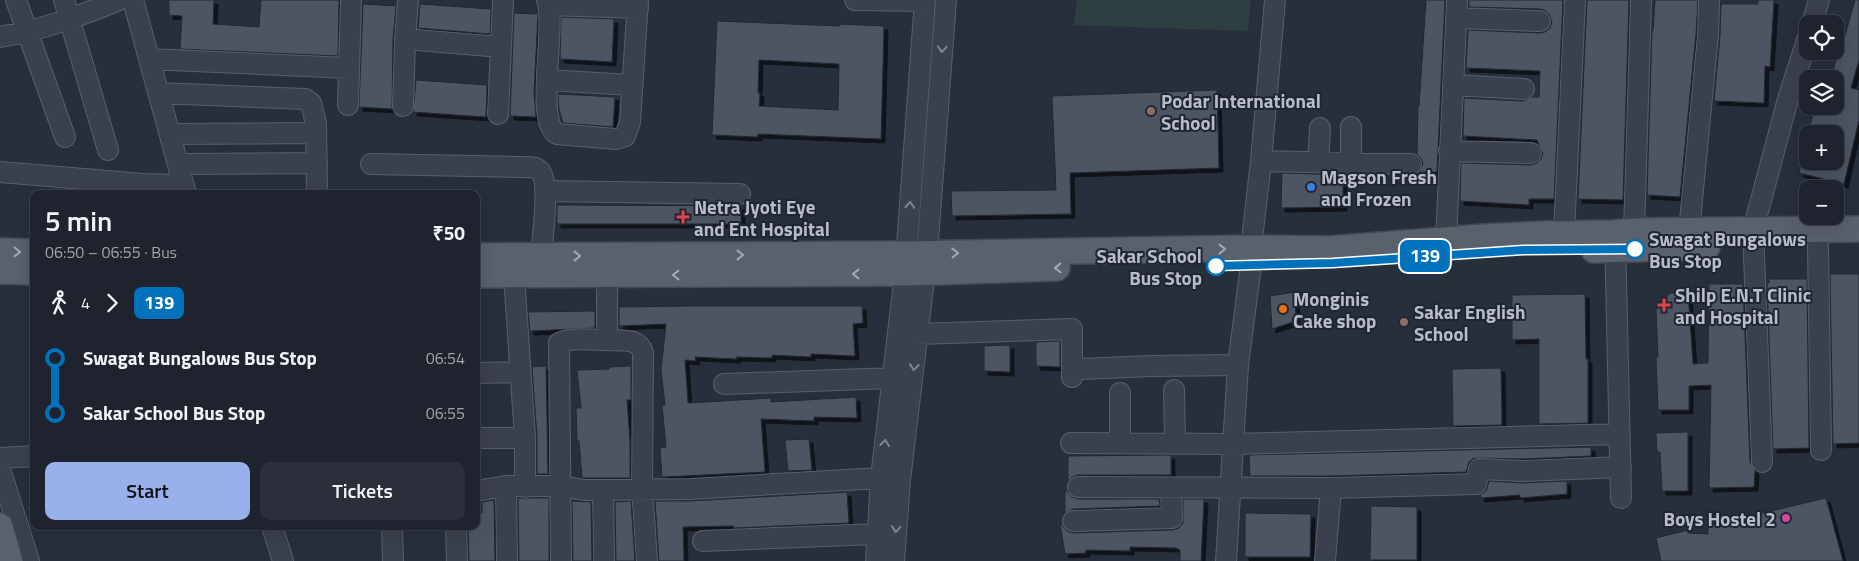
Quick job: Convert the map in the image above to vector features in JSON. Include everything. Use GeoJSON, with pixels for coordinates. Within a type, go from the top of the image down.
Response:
{"type":"FeatureCollection","features":[{"type":"Feature","properties":{"kind":"main road"},"geometry":{"type":"LineString","coordinates":[[1446,247],[1564,233],[1622,238],[1754,238],[1859,229]]}},
{"type":"Feature","properties":{"kind":"main road"},"geometry":{"type":"LineString","coordinates":[[480,275],[607,275],[916,264],[1251,257],[1330,249],[1446,247],[1523,250],[1689,231],[1818,246],[1859,246]]}},
{"type":"Feature","properties":{"kind":"main road"},"geometry":{"type":"LineString","coordinates":[[0,251],[30,252]]}},
{"type":"Feature","properties":{"kind":"main road"},"geometry":{"type":"LineString","coordinates":[[480,256],[916,264]]}},
{"type":"Feature","properties":{"kind":"main road"},"geometry":{"type":"LineString","coordinates":[[0,271],[30,272]]}},
{"type":"Feature","properties":{"kind":"main road"},"geometry":{"type":"LineString","coordinates":[[0,526],[10,561]]}},
{"type":"Feature","properties":{"kind":"street"},"geometry":{"type":"LineString","coordinates":[[16,0],[65,137]]}},
{"type":"Feature","properties":{"kind":"street"},"geometry":{"type":"LineString","coordinates":[[64,0],[108,150]]}},
{"type":"Feature","properties":{"kind":"street"},"geometry":{"type":"LineString","coordinates":[[0,37],[27,32],[71,19],[119,0]]}},
{"type":"Feature","properties":{"kind":"street"},"geometry":{"type":"LineString","coordinates":[[0,172],[185,189],[133,0]]}},
{"type":"Feature","properties":{"kind":"street"},"geometry":{"type":"LineString","coordinates":[[348,105],[351,0]]}},
{"type":"Feature","properties":{"kind":"street"},"geometry":{"type":"LineString","coordinates":[[403,106],[408,0]]}},
{"type":"Feature","properties":{"kind":"street"},"geometry":{"type":"LineString","coordinates":[[498,114],[503,0]]}},
{"type":"Feature","properties":{"kind":"street"},"geometry":{"type":"LineString","coordinates":[[855,0],[925,0],[916,264],[918,334],[900,480],[894,561]]}},
{"type":"Feature","properties":{"kind":"street"},"geometry":{"type":"LineString","coordinates":[[876,561],[876,534],[881,478],[893,378],[916,264],[946,0]]}},
{"type":"Feature","properties":{"kind":"street"},"geometry":{"type":"LineString","coordinates":[[1226,561],[1238,364],[1261,162],[1275,0]]}},
{"type":"Feature","properties":{"kind":"street"},"geometry":{"type":"LineString","coordinates":[[1564,233],[1575,0]]}},
{"type":"Feature","properties":{"kind":"street"},"geometry":{"type":"LineString","coordinates":[[1621,498],[1622,238],[1641,0]]}},
{"type":"Feature","properties":{"kind":"street"},"geometry":{"type":"LineString","coordinates":[[1815,15],[1819,0]]}},
{"type":"Feature","properties":{"kind":"street"},"geometry":{"type":"LineString","coordinates":[[548,2],[638,4],[628,130],[625,136],[616,138],[572,136],[554,132],[549,124],[547,80],[548,2]]}},
{"type":"Feature","properties":{"kind":"street"},"geometry":{"type":"LineString","coordinates":[[1689,231],[1708,35],[1709,2]]}},
{"type":"Feature","properties":{"kind":"street"},"geometry":{"type":"LineString","coordinates":[[1446,247],[1457,9],[1540,21]]}},
{"type":"Feature","properties":{"kind":"street"},"geometry":{"type":"LineString","coordinates":[[405,38],[501,47]]}},
{"type":"Feature","properties":{"kind":"street"},"geometry":{"type":"LineString","coordinates":[[149,59],[349,68]]}},
{"type":"Feature","properties":{"kind":"street"},"geometry":{"type":"LineString","coordinates":[[1762,462],[1754,238],[1788,99],[1801,60]]}},
{"type":"Feature","properties":{"kind":"street"},"geometry":{"type":"LineString","coordinates":[[547,80],[632,85]]}},
{"type":"Feature","properties":{"kind":"street"},"geometry":{"type":"LineString","coordinates":[[1453,85],[1524,89]]}},
{"type":"Feature","properties":{"kind":"street"},"geometry":{"type":"LineString","coordinates":[[158,93],[305,99],[311,104],[314,111],[317,190]]}},
{"type":"Feature","properties":{"kind":"street"},"geometry":{"type":"LineString","coordinates":[[1351,127],[1351,163]]}},
{"type":"Feature","properties":{"kind":"street"},"geometry":{"type":"LineString","coordinates":[[1318,162],[1320,128]]}},
{"type":"Feature","properties":{"kind":"street"},"geometry":{"type":"LineString","coordinates":[[170,134],[316,133]]}},
{"type":"Feature","properties":{"kind":"street"},"geometry":{"type":"LineString","coordinates":[[1449,151],[1531,153]]}},
{"type":"Feature","properties":{"kind":"street"},"geometry":{"type":"LineString","coordinates":[[1261,162],[1411,164]]}},
{"type":"Feature","properties":{"kind":"street"},"geometry":{"type":"LineString","coordinates":[[178,164],[317,163]]}},
{"type":"Feature","properties":{"kind":"street"},"geometry":{"type":"LineString","coordinates":[[371,164],[532,168],[540,171],[544,179],[545,191],[541,256]]}},
{"type":"Feature","properties":{"kind":"street"},"geometry":{"type":"LineString","coordinates":[[545,191],[740,194]]}},
{"type":"Feature","properties":{"kind":"street"},"geometry":{"type":"LineString","coordinates":[[1818,246],[1821,450]]}},
{"type":"Feature","properties":{"kind":"street"},"geometry":{"type":"LineString","coordinates":[[507,561],[516,486],[525,438],[514,274]]}},
{"type":"Feature","properties":{"kind":"street"},"geometry":{"type":"LineString","coordinates":[[607,275],[607,340]]}},
{"type":"Feature","properties":{"kind":"street"},"geometry":{"type":"LineString","coordinates":[[918,334],[1072,329],[1076,373],[1152,366],[1238,364]]}},
{"type":"Feature","properties":{"kind":"street"},"geometry":{"type":"LineString","coordinates":[[560,561],[559,343],[563,341],[607,340],[632,342],[642,348],[642,489],[647,561]]}},
{"type":"Feature","properties":{"kind":"street"},"geometry":{"type":"LineString","coordinates":[[480,374],[520,372]]}},
{"type":"Feature","properties":{"kind":"street"},"geometry":{"type":"LineString","coordinates":[[724,384],[893,378]]}},
{"type":"Feature","properties":{"kind":"street"},"geometry":{"type":"LineString","coordinates":[[1174,390],[1175,444]]}},
{"type":"Feature","properties":{"kind":"street"},"geometry":{"type":"LineString","coordinates":[[1120,393],[1120,443]]}},
{"type":"Feature","properties":{"kind":"street"},"geometry":{"type":"LineString","coordinates":[[1071,442],[1233,444],[1620,434]]}},
{"type":"Feature","properties":{"kind":"street"},"geometry":{"type":"LineString","coordinates":[[480,438],[525,438]]}},
{"type":"Feature","properties":{"kind":"street"},"geometry":{"type":"LineString","coordinates":[[0,458],[30,456]]}},
{"type":"Feature","properties":{"kind":"street"},"geometry":{"type":"LineString","coordinates":[[1078,487],[1331,488],[1476,484],[1479,469],[1522,471],[1621,467]]}},
{"type":"Feature","properties":{"kind":"street"},"geometry":{"type":"LineString","coordinates":[[0,469],[29,561]]}},
{"type":"Feature","properties":{"kind":"street"},"geometry":{"type":"LineString","coordinates":[[480,490],[516,486],[561,486],[584,490],[690,489],[881,478]]}},
{"type":"Feature","properties":{"kind":"street"},"geometry":{"type":"LineString","coordinates":[[1073,521],[1172,518],[1172,488]]}},
{"type":"Feature","properties":{"kind":"street"},"geometry":{"type":"LineString","coordinates":[[1325,561],[1331,488]]}},
{"type":"Feature","properties":{"kind":"street"},"geometry":{"type":"LineString","coordinates":[[603,490],[604,561]]}},
{"type":"Feature","properties":{"kind":"street"},"geometry":{"type":"LineString","coordinates":[[273,530],[283,561]]}},
{"type":"Feature","properties":{"kind":"street"},"geometry":{"type":"LineString","coordinates":[[392,530],[393,561]]}},
{"type":"Feature","properties":{"kind":"street"},"geometry":{"type":"LineString","coordinates":[[456,530],[457,561]]}},
{"type":"Feature","properties":{"kind":"street"},"geometry":{"type":"LineString","coordinates":[[703,541],[876,534]]}},
{"type":"Feature","properties":{"kind":"shaded area"},"geometry":{"type":"Polygon","coordinates":[[[1077,0],[1251,0],[1248,31],[1074,25],[1077,0]]]}},
{"type":"Feature","properties":{"kind":"building"},"geometry":{"type":"Polygon","coordinates":[[[169,0],[214,0],[213,24],[259,27],[261,0],[339,0],[338,56],[180,49],[182,16],[169,15],[169,0]]]}},
{"type":"Feature","properties":{"kind":"building"},"geometry":{"type":"Polygon","coordinates":[[[1426,0],[1445,0],[1437,172],[1419,172],[1423,164],[1417,154],[1418,106],[1426,0]]]}},
{"type":"Feature","properties":{"kind":"building"},"geometry":{"type":"Polygon","coordinates":[[[1469,0],[1563,0],[1554,199],[1529,199],[1529,205],[1460,201],[1461,163],[1531,165],[1537,163],[1543,154],[1537,140],[1463,136],[1464,98],[1523,101],[1532,97],[1539,97],[1540,71],[1466,68],[1468,30],[1540,33],[1550,28],[1552,22],[1550,15],[1541,9],[1469,7],[1469,0]]]}},
{"type":"Feature","properties":{"kind":"building"},"geometry":{"type":"Polygon","coordinates":[[[1587,0],[1629,0],[1623,200],[1578,199],[1587,0]]]}},
{"type":"Feature","properties":{"kind":"building"},"geometry":{"type":"Polygon","coordinates":[[[1655,0],[1698,0],[1680,197],[1647,195],[1652,31],[1655,0]]]}},
{"type":"Feature","properties":{"kind":"building"},"geometry":{"type":"Polygon","coordinates":[[[1758,0],[1774,0],[1770,67],[1765,66],[1764,103],[1714,101],[1721,4],[1758,4],[1758,0]]]}},
{"type":"Feature","properties":{"kind":"building"},"geometry":{"type":"Polygon","coordinates":[[[1855,0],[1859,0],[1859,60],[1851,88],[1859,90],[1859,120],[1844,184],[1844,180],[1828,180],[1799,173],[1800,170],[1844,170],[1844,125],[1810,125],[1813,115],[1844,115],[1844,70],[1833,70],[1836,60],[1844,60],[1844,39],[1855,0]]]}},
{"type":"Feature","properties":{"kind":"building"},"geometry":{"type":"Polygon","coordinates":[[[363,4],[396,6],[393,39],[392,109],[359,107],[363,4]]]}},
{"type":"Feature","properties":{"kind":"building"},"geometry":{"type":"Polygon","coordinates":[[[420,4],[491,9],[490,34],[418,28],[420,4]]]}},
{"type":"Feature","properties":{"kind":"building"},"geometry":{"type":"Polygon","coordinates":[[[514,13],[538,14],[534,92],[536,117],[510,116],[514,13]]]}},
{"type":"Feature","properties":{"kind":"building"},"geometry":{"type":"Polygon","coordinates":[[[561,17],[614,19],[612,62],[560,59],[561,17]]]}},
{"type":"Feature","properties":{"kind":"building"},"geometry":{"type":"Polygon","coordinates":[[[717,21],[884,26],[881,139],[758,134],[758,137],[712,135],[717,21]],[[759,60],[759,106],[838,110],[839,64],[759,60]]]}},
{"type":"Feature","properties":{"kind":"building"},"geometry":{"type":"Polygon","coordinates":[[[416,80],[487,85],[486,117],[413,112],[416,80]]]}},
{"type":"Feature","properties":{"kind":"building"},"geometry":{"type":"Polygon","coordinates":[[[1217,90],[1219,168],[1070,173],[1071,214],[952,216],[951,191],[1056,190],[1052,96],[1217,90]]]}},
{"type":"Feature","properties":{"kind":"building"},"geometry":{"type":"Polygon","coordinates":[[[558,94],[615,97],[613,127],[563,123],[559,109],[558,94]]]}},
{"type":"Feature","properties":{"kind":"building"},"geometry":{"type":"Polygon","coordinates":[[[1282,173],[1343,175],[1343,207],[1281,208],[1282,173]]]}},
{"type":"Feature","properties":{"kind":"building"},"geometry":{"type":"Polygon","coordinates":[[[557,205],[741,206],[741,224],[557,224],[557,205]]]}},
{"type":"Feature","properties":{"kind":"building"},"geometry":{"type":"Polygon","coordinates":[[[1830,274],[1859,274],[1859,443],[1833,444],[1830,274]]]}},
{"type":"Feature","properties":{"kind":"building"},"geometry":{"type":"Polygon","coordinates":[[[1769,279],[1807,279],[1809,448],[1773,449],[1767,283],[1769,283],[1769,279]]]}},
{"type":"Feature","properties":{"kind":"building"},"geometry":{"type":"Polygon","coordinates":[[[1709,284],[1743,284],[1750,462],[1755,471],[1754,487],[1709,488],[1711,385],[1689,386],[1689,410],[1658,410],[1656,310],[1658,303],[1671,293],[1688,293],[1693,364],[1708,363],[1709,284]]]}},
{"type":"Feature","properties":{"kind":"building"},"geometry":{"type":"Polygon","coordinates":[[[1295,292],[1296,321],[1272,329],[1270,296],[1295,292]]]}},
{"type":"Feature","properties":{"kind":"building"},"geometry":{"type":"Polygon","coordinates":[[[1585,294],[1588,423],[1539,424],[1539,339],[1512,340],[1512,295],[1585,294]]]}},
{"type":"Feature","properties":{"kind":"building"},"geometry":{"type":"Polygon","coordinates":[[[862,306],[863,323],[853,324],[855,356],[811,354],[811,357],[772,355],[772,358],[695,357],[696,361],[685,360],[688,403],[771,398],[771,402],[856,397],[857,418],[814,417],[814,421],[761,419],[765,472],[662,477],[660,448],[666,447],[662,405],[665,405],[661,370],[666,324],[619,326],[619,307],[862,306]]]}},
{"type":"Feature","properties":{"kind":"building"},"geometry":{"type":"Polygon","coordinates":[[[595,311],[595,328],[530,331],[528,312],[595,311]]]}},
{"type":"Feature","properties":{"kind":"building"},"geometry":{"type":"Polygon","coordinates":[[[1060,341],[1060,367],[1036,366],[1036,342],[1060,341]]]}},
{"type":"Feature","properties":{"kind":"building"},"geometry":{"type":"Polygon","coordinates":[[[1010,345],[1010,372],[984,371],[984,346],[1010,345]]]}},
{"type":"Feature","properties":{"kind":"building"},"geometry":{"type":"Polygon","coordinates":[[[546,366],[548,474],[537,474],[537,437],[532,367],[546,366]]]}},
{"type":"Feature","properties":{"kind":"building"},"geometry":{"type":"Polygon","coordinates":[[[631,366],[631,400],[627,400],[630,478],[582,478],[579,441],[577,441],[576,408],[581,408],[577,370],[631,366]]]}},
{"type":"Feature","properties":{"kind":"building"},"geometry":{"type":"Polygon","coordinates":[[[1501,368],[1502,425],[1453,426],[1452,369],[1501,368]]]}},
{"type":"Feature","properties":{"kind":"building"},"geometry":{"type":"Polygon","coordinates":[[[1688,432],[1688,491],[1662,491],[1660,452],[1657,452],[1656,433],[1688,432]]]}},
{"type":"Feature","properties":{"kind":"building"},"geometry":{"type":"Polygon","coordinates":[[[809,439],[812,470],[788,471],[785,440],[809,439]]]}},
{"type":"Feature","properties":{"kind":"building"},"geometry":{"type":"Polygon","coordinates":[[[1591,447],[1591,456],[1522,459],[1474,458],[1469,462],[1466,472],[1250,476],[1249,455],[1591,447]]]}},
{"type":"Feature","properties":{"kind":"building"},"geometry":{"type":"Polygon","coordinates":[[[1171,455],[1171,475],[1078,475],[1068,481],[1068,456],[1171,455]]]}},
{"type":"Feature","properties":{"kind":"building"},"geometry":{"type":"Polygon","coordinates":[[[1489,481],[1522,483],[1567,481],[1567,494],[1520,498],[1520,495],[1481,498],[1480,495],[1486,491],[1489,481]]]}},
{"type":"Feature","properties":{"kind":"building"},"geometry":{"type":"Polygon","coordinates":[[[1065,491],[1078,499],[1159,499],[1160,506],[1073,509],[1065,513],[1065,491]]]}},
{"type":"Feature","properties":{"kind":"building"},"geometry":{"type":"Polygon","coordinates":[[[847,492],[849,523],[734,528],[733,526],[683,527],[684,561],[659,561],[655,501],[691,501],[847,492]]]}},
{"type":"Feature","properties":{"kind":"building"},"geometry":{"type":"Polygon","coordinates":[[[518,498],[549,498],[549,561],[519,561],[518,498]]]}},
{"type":"Feature","properties":{"kind":"building","name":"Boys Hostel 2"},"geometry":{"type":"Polygon","coordinates":[[[1826,498],[1843,561],[1661,561],[1656,538],[1688,530],[1688,533],[1708,534],[1708,526],[1826,498]]]}},
{"type":"Feature","properties":{"kind":"building"},"geometry":{"type":"Polygon","coordinates":[[[1183,499],[1204,499],[1201,561],[1180,561],[1180,550],[1176,548],[1130,547],[1130,551],[1086,550],[1086,553],[1065,554],[1060,523],[1067,531],[1073,533],[1173,530],[1179,528],[1183,523],[1183,499]]]}},
{"type":"Feature","properties":{"kind":"building"},"geometry":{"type":"Polygon","coordinates":[[[494,500],[495,561],[469,561],[468,530],[480,530],[482,502],[494,500]]]}},
{"type":"Feature","properties":{"kind":"building"},"geometry":{"type":"Polygon","coordinates":[[[572,501],[591,502],[592,561],[573,561],[572,501]]]}},
{"type":"Feature","properties":{"kind":"building"},"geometry":{"type":"Polygon","coordinates":[[[631,501],[635,561],[616,561],[615,502],[631,501]]]}},
{"type":"Feature","properties":{"kind":"building"},"geometry":{"type":"Polygon","coordinates":[[[1371,506],[1417,507],[1417,560],[1370,560],[1371,506]]]}},
{"type":"Feature","properties":{"kind":"building"},"geometry":{"type":"Polygon","coordinates":[[[1245,513],[1311,514],[1310,557],[1245,557],[1245,513]]]}},
{"type":"Feature","properties":{"kind":"bus line","name":"139"},"geometry":{"type":"LineString","coordinates":[[1216,266],[1333,263],[1523,250],[1635,249]]}},
{"type":"Feature","properties":{"kind":"place","name":"Podar International School"},"geometry":{"type":"Point","coordinates":[1151,111]}},
{"type":"Feature","properties":{"kind":"place","name":"Magson Fresh and Frozen"},"geometry":{"type":"Point","coordinates":[1311,187]}},
{"type":"Feature","properties":{"kind":"place","name":"Netra Jyoti Eye and Ent Hospital"},"geometry":{"type":"Point","coordinates":[683,217]}},
{"type":"Feature","properties":{"kind":"place","name":"Swagat Bungalows Bus Stop"},"geometry":{"type":"Point","coordinates":[1635,249]}},
{"type":"Feature","properties":{"kind":"place","name":"Sakar School Bus Stop"},"geometry":{"type":"Point","coordinates":[1216,266]}},
{"type":"Feature","properties":{"kind":"place","name":"Shilp E.N.T Clinic and Hospital"},"geometry":{"type":"Point","coordinates":[1664,305]}},
{"type":"Feature","properties":{"kind":"place","name":"Monginis Cake shop"},"geometry":{"type":"Point","coordinates":[1283,309]}},
{"type":"Feature","properties":{"kind":"place","name":"Sakar English School"},"geometry":{"type":"Point","coordinates":[1404,322]}},
{"type":"Feature","properties":{"kind":"place","name":"Boys Hostel 2"},"geometry":{"type":"Point","coordinates":[1786,518]}}]}
